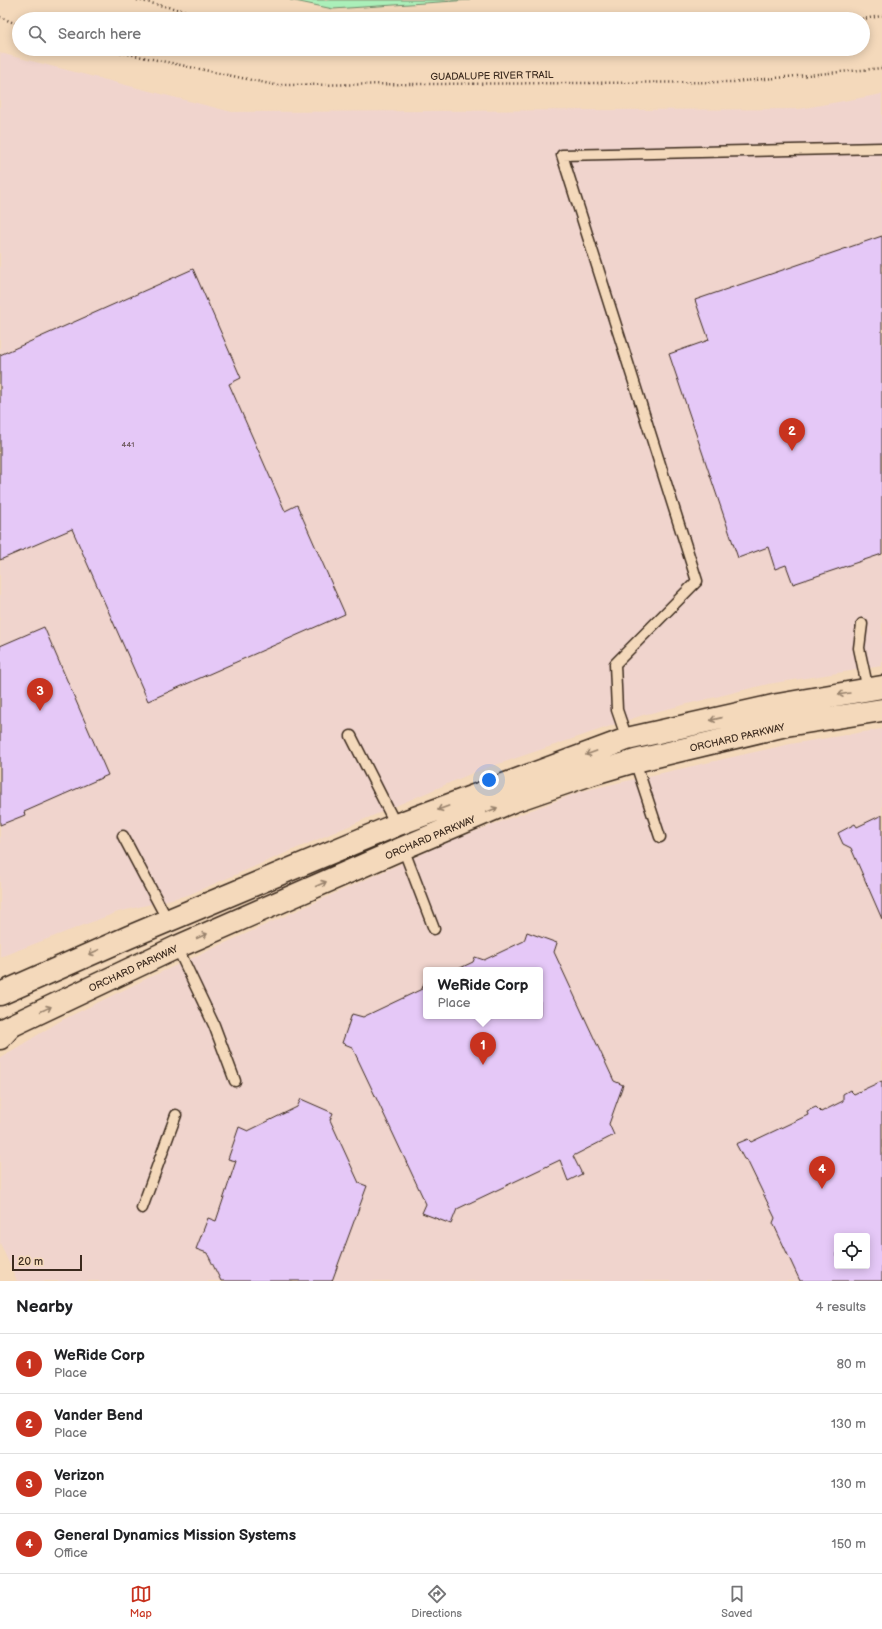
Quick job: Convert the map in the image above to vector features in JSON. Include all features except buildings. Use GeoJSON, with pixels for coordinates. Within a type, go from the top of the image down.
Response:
{"type":"FeatureCollection","features":[{"type":"Feature","properties":{"kind":"main road","name":"ORCHARD PARKWAY"},"geometry":{"type":"LineString","coordinates":[[0,994],[129,936],[396,825],[627,739],[778,705],[875,689]]}},
{"type":"Feature","properties":{"kind":"main road"},"geometry":{"type":"LineString","coordinates":[[875,689],[877,711]]}},
{"type":"Feature","properties":{"kind":"main road","name":"ORCHARD PARKWAY"},"geometry":{"type":"LineString","coordinates":[[4,1032],[177,947],[513,801],[591,774],[635,761],[786,725],[877,711]]}},
{"type":"Feature","properties":{"kind":"main road"},"geometry":{"type":"LineString","coordinates":[[627,739],[635,761]]}},
{"type":"Feature","properties":{"kind":"main road"},"geometry":{"type":"LineString","coordinates":[[396,825],[403,848]]}},
{"type":"Feature","properties":{"kind":"main road"},"geometry":{"type":"LineString","coordinates":[[168,921],[177,947]]}},
{"type":"Feature","properties":{"kind":"lane"},"geometry":{"type":"LineString","coordinates":[[627,739],[617,710],[615,664],[697,581],[562,155],[882,148]]}},
{"type":"Feature","properties":{"kind":"lane"},"geometry":{"type":"LineString","coordinates":[[862,624],[859,648],[875,689]]}},
{"type":"Feature","properties":{"kind":"lane"},"geometry":{"type":"LineString","coordinates":[[351,736],[396,825]]}},
{"type":"Feature","properties":{"kind":"lane"},"geometry":{"type":"LineString","coordinates":[[635,761],[660,837]]}},
{"type":"Feature","properties":{"kind":"lane"},"geometry":{"type":"LineString","coordinates":[[123,836],[168,921]]}},
{"type":"Feature","properties":{"kind":"lane"},"geometry":{"type":"LineString","coordinates":[[403,848],[434,929]]}},
{"type":"Feature","properties":{"kind":"lane"},"geometry":{"type":"LineString","coordinates":[[177,947],[214,1025],[235,1082]]}},
{"type":"Feature","properties":{"kind":"lane"},"geometry":{"type":"LineString","coordinates":[[142,1208],[176,1115]]}},
{"type":"Feature","properties":{"kind":"path"},"geometry":{"type":"LineString","coordinates":[[137,0],[191,12]]}},
{"type":"Feature","properties":{"kind":"path"},"geometry":{"type":"LineString","coordinates":[[870,18],[882,16]]}},
{"type":"Feature","properties":{"kind":"path"},"geometry":{"type":"LineString","coordinates":[[0,17],[12,22]]}},
{"type":"Feature","properties":{"kind":"path","name":"GUADALUPE RIVER TRAIL"},"geometry":{"type":"LineString","coordinates":[[139,56],[275,85],[733,82],[882,68]]}},
{"type":"Feature","properties":{"kind":"shaded area"},"geometry":{"type":"Polygon","coordinates":[[[0,53],[232,112],[799,109],[882,94],[882,666],[768,684],[643,715],[475,772],[188,895],[118,912],[0,957],[0,53]]]}},
{"type":"Feature","properties":{"kind":"shaded area"},"geometry":{"type":"Polygon","coordinates":[[[882,729],[882,1281],[17,1281],[0,1243],[0,1058],[62,1020],[148,978],[457,838],[582,791],[790,744],[882,729]]]}},
{"type":"Feature","properties":{"kind":"green space"},"geometry":{"type":"Polygon","coordinates":[[[290,0],[470,0],[333,9],[290,0]]]}},
{"type":"Feature","properties":{"kind":"place","name":"Vander Bend"},"geometry":{"type":"Point","coordinates":[792,451]}},
{"type":"Feature","properties":{"kind":"place","name":"Verizon"},"geometry":{"type":"Point","coordinates":[40,711]}},
{"type":"Feature","properties":{"kind":"place","name":"WeRide Corp"},"geometry":{"type":"Point","coordinates":[483,1065]}},
{"type":"Feature","properties":{"kind":"place","name":"General Dynamics Mission Systems"},"geometry":{"type":"Point","coordinates":[822,1189]}}]}
